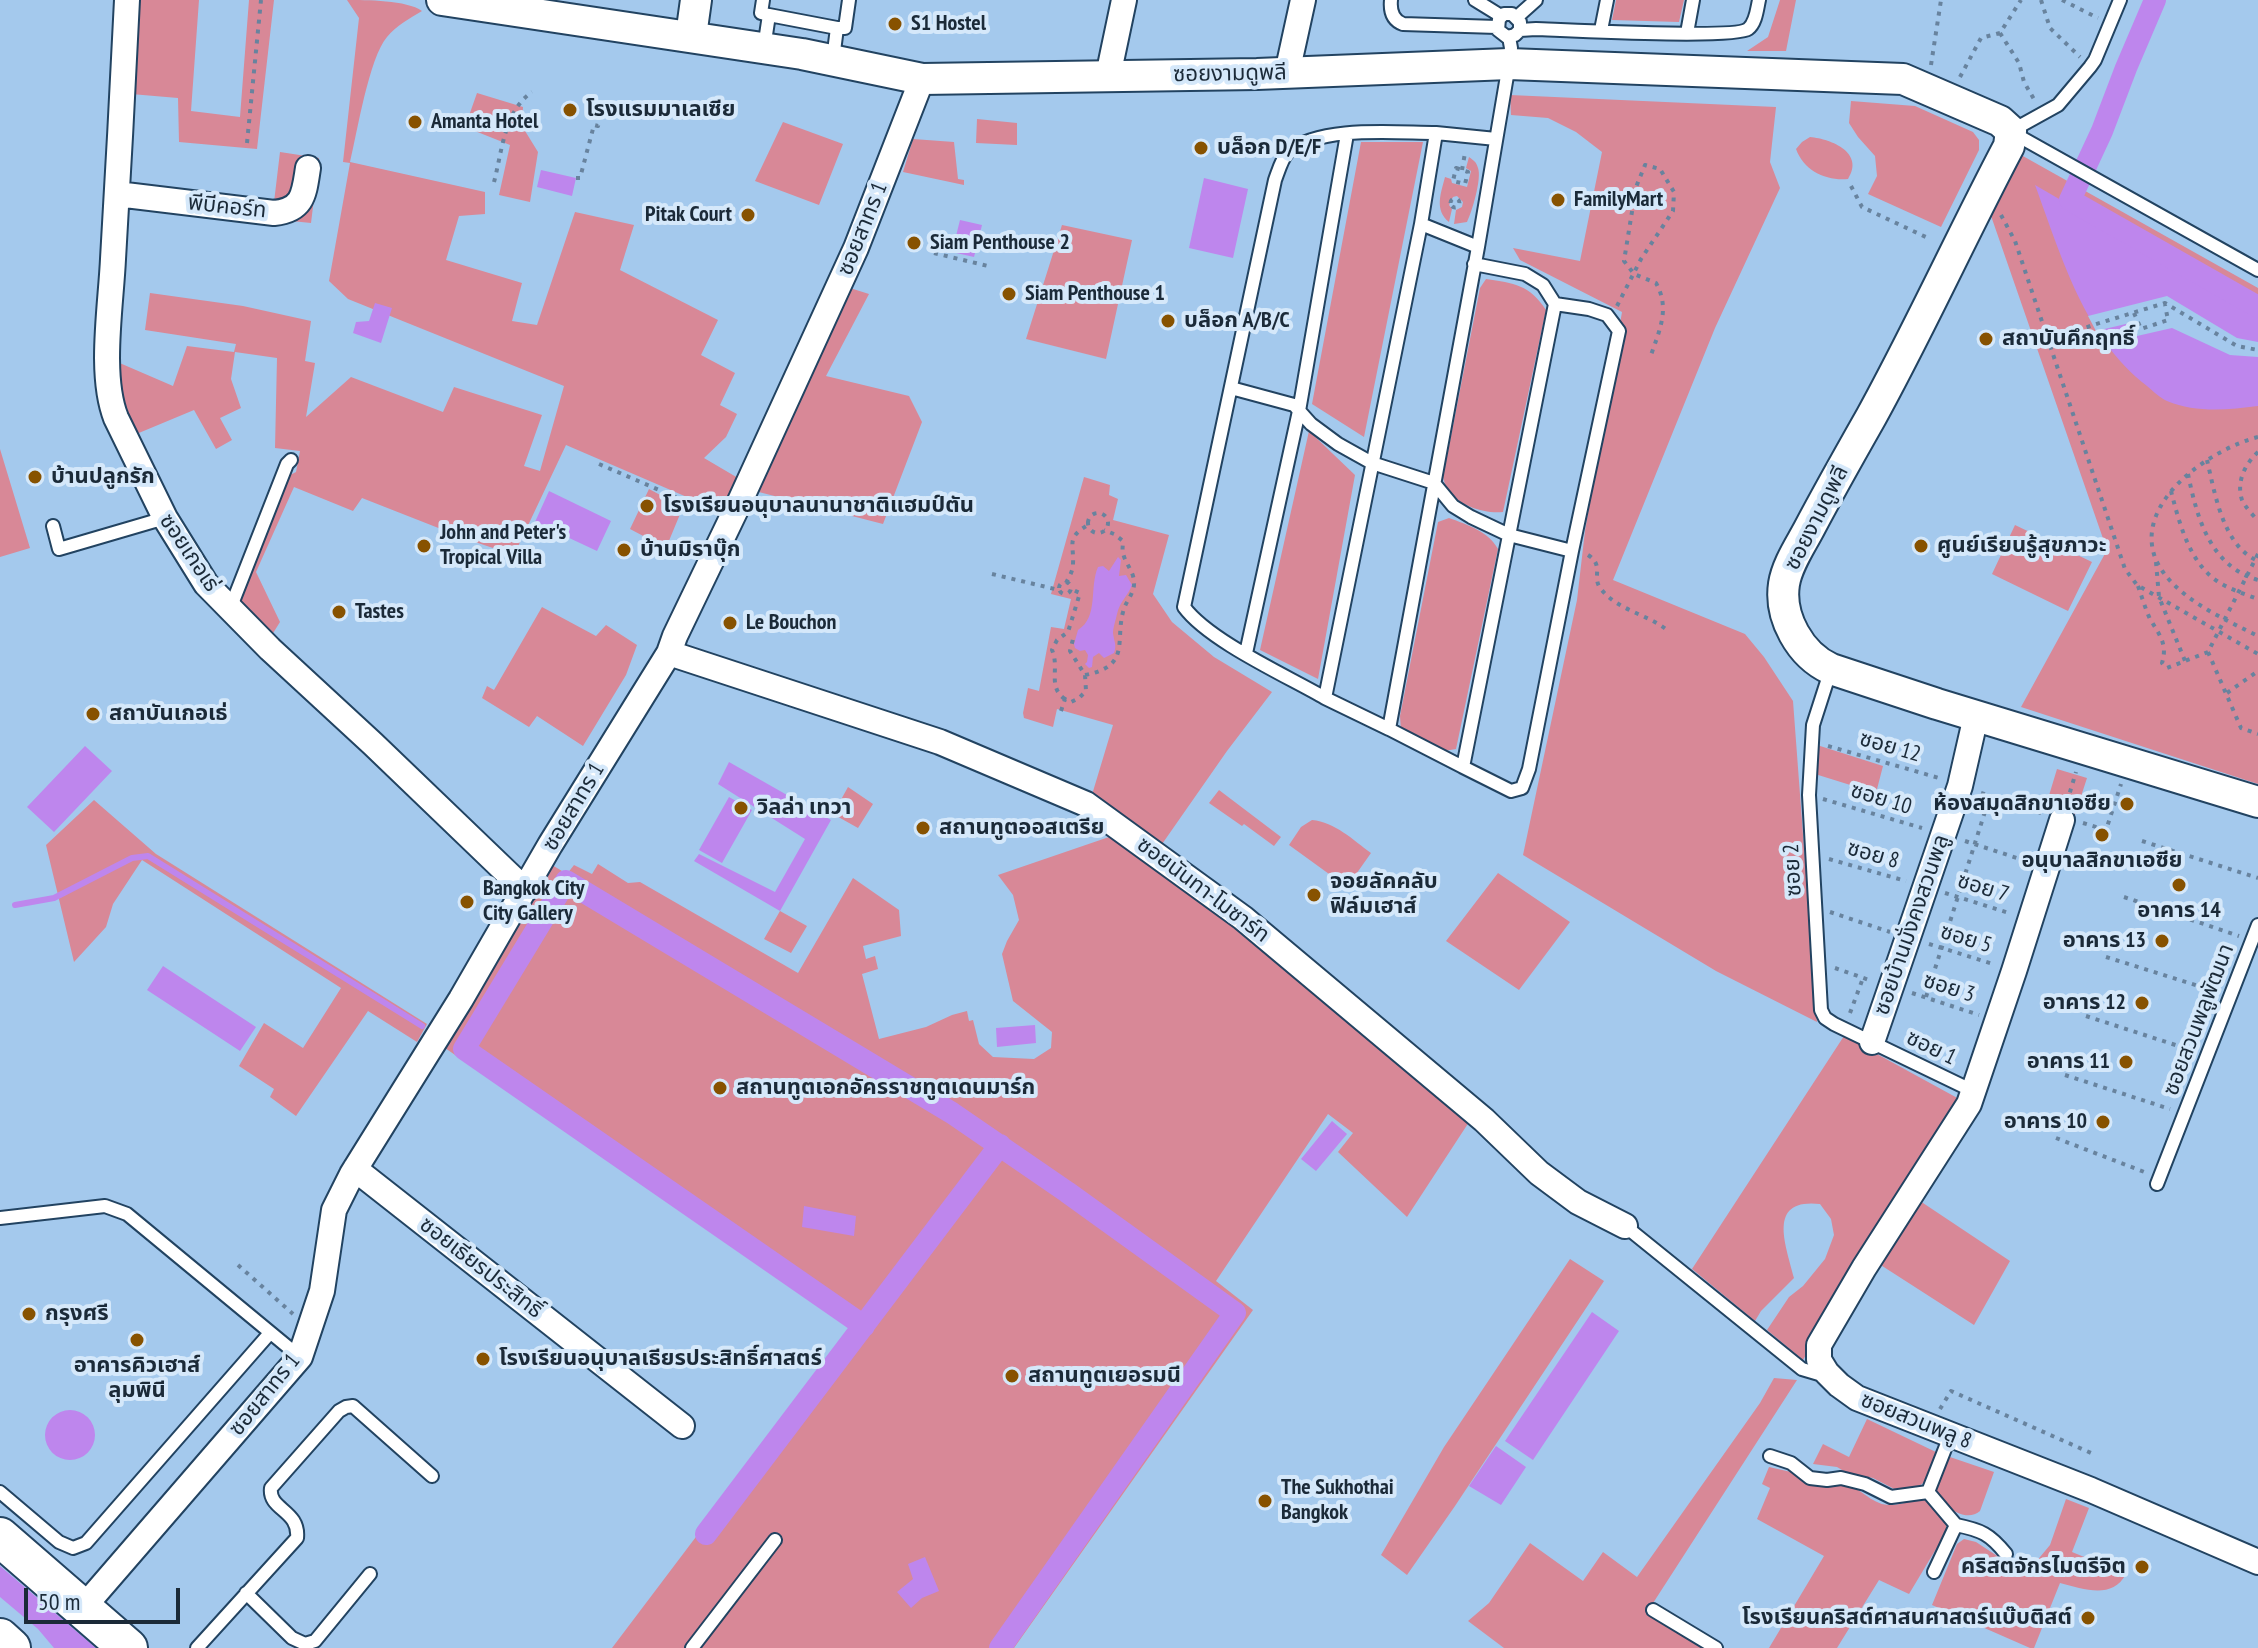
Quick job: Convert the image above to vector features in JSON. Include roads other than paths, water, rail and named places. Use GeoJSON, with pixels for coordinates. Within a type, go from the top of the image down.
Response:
{"type":"FeatureCollection","features":[{"type":"Feature","properties":{"kind":"main road"},"geometry":{"type":"LineString","coordinates":[[0,1537],[128,1648]]}},
{"type":"Feature","properties":{"kind":"main road"},"geometry":{"type":"LineString","coordinates":[[0,1638],[11,1648]]}},
{"type":"Feature","properties":{"kind":"street","name":"ซอยเกอเธ่"},"geometry":{"type":"LineString","coordinates":[[127,0],[109,329],[108,387],[116,418],[165,518],[206,584],[525,890]]}},
{"type":"Feature","properties":{"kind":"street","name":"ซอยงามดูพลี"},"geometry":{"type":"LineString","coordinates":[[442,0],[833,59],[922,79],[1287,73],[1514,37],[1903,79],[2000,121],[2011,131],[2009,146],[1879,402],[1794,557],[1784,582],[1786,613],[1800,644],[1820,664],[1831,669],[2258,802]]}},
{"type":"Feature","properties":{"kind":"street"},"geometry":{"type":"LineString","coordinates":[[691,36],[696,0]]}},
{"type":"Feature","properties":{"kind":"street"},"geometry":{"type":"LineString","coordinates":[[1108,76],[1124,0]]}},
{"type":"Feature","properties":{"kind":"street"},"geometry":{"type":"LineString","coordinates":[[1287,73],[1303,0]]}},
{"type":"Feature","properties":{"kind":"street","name":"ซอยสาทร 1"},"geometry":{"type":"LineString","coordinates":[[82,1609],[300,1357],[322,1291],[334,1210],[355,1169],[669,653],[856,248],[922,79]]}},
{"type":"Feature","properties":{"kind":"street","name":"พีบีคอร์ท"},"geometry":{"type":"LineString","coordinates":[[117,194],[286,212],[298,204],[303,195],[308,168]]}},
{"type":"Feature","properties":{"kind":"street","name":"ซอยนันทา-โมซาร์ท"},"geometry":{"type":"LineString","coordinates":[[669,653],[940,742],[1086,804],[1256,928],[1484,1120],[1539,1173],[1578,1202],[1625,1226]]}},
{"type":"Feature","properties":{"kind":"street","name":"ซอยบ้านมั่งคงสวนพลู"},"geometry":{"type":"LineString","coordinates":[[1872,1042],[1960,786],[1976,716]]}},
{"type":"Feature","properties":{"kind":"street"},"geometry":{"type":"LineString","coordinates":[[1832,1378],[1819,1360],[1819,1345],[1971,1097],[2046,868],[2071,821]]}},
{"type":"Feature","properties":{"kind":"street","name":"ซอยเธียรประสิทธิ์"},"geometry":{"type":"LineString","coordinates":[[355,1169],[682,1426]]}},
{"type":"Feature","properties":{"kind":"street","name":"ซอยสวนพลู 8"},"geometry":{"type":"LineString","coordinates":[[1832,1378],[1849,1393],[2091,1490],[2258,1562]]}},
{"type":"Feature","properties":{"kind":"lane"},"geometry":{"type":"LineString","coordinates":[[763,0],[761,13],[837,28],[845,28],[849,0]]}},
{"type":"Feature","properties":{"kind":"lane"},"geometry":{"type":"LineString","coordinates":[[1391,0],[1392,15],[1403,24],[1499,22],[1508,14],[1514,37]]}},
{"type":"Feature","properties":{"kind":"lane"},"geometry":{"type":"LineString","coordinates":[[1475,0],[1499,22],[1500,33],[1514,37],[1601,30],[1739,33],[1748,30],[1753,23],[1759,0]]}},
{"type":"Feature","properties":{"kind":"lane"},"geometry":{"type":"LineString","coordinates":[[1389,729],[1514,37],[1536,0]]}},
{"type":"Feature","properties":{"kind":"lane"},"geometry":{"type":"LineString","coordinates":[[1601,30],[1607,0]]}},
{"type":"Feature","properties":{"kind":"lane"},"geometry":{"type":"LineString","coordinates":[[1687,33],[1693,0]]}},
{"type":"Feature","properties":{"kind":"lane"},"geometry":{"type":"LineString","coordinates":[[2011,131],[2058,105],[2090,67],[2120,0]]}},
{"type":"Feature","properties":{"kind":"lane"},"geometry":{"type":"LineString","coordinates":[[764,48],[769,15]]}},
{"type":"Feature","properties":{"kind":"lane"},"geometry":{"type":"LineString","coordinates":[[833,59],[837,28]]}},
{"type":"Feature","properties":{"kind":"lane","name":"ซอยงามดูพลี"},"geometry":{"type":"LineString","coordinates":[[2011,131],[2258,270]]}},
{"type":"Feature","properties":{"kind":"lane"},"geometry":{"type":"LineString","coordinates":[[1496,139],[1436,133],[1347,134],[1313,138],[1286,154],[1275,180],[1184,607],[1194,621],[1325,698],[1511,791],[1522,788],[1529,769],[1619,331],[1607,315],[1555,304]]}},
{"type":"Feature","properties":{"kind":"lane"},"geometry":{"type":"LineString","coordinates":[[1325,698],[1421,224],[1436,133]]}},
{"type":"Feature","properties":{"kind":"lane"},"geometry":{"type":"LineString","coordinates":[[1246,653],[1299,411],[1347,134]]}},
{"type":"Feature","properties":{"kind":"lane"},"geometry":{"type":"LineString","coordinates":[[1421,224],[1478,247]]}},
{"type":"Feature","properties":{"kind":"lane"},"geometry":{"type":"LineString","coordinates":[[1463,767],[1555,304],[1543,285],[1525,274],[1474,264]]}},
{"type":"Feature","properties":{"kind":"lane"},"geometry":{"type":"LineString","coordinates":[[1231,388],[1294,405],[1311,424],[1338,444],[1372,463],[1434,483],[1453,506],[1471,517],[1509,535],[1572,551]]}},
{"type":"Feature","properties":{"kind":"lane"},"geometry":{"type":"LineString","coordinates":[[230,609],[291,460]]}},
{"type":"Feature","properties":{"kind":"lane"},"geometry":{"type":"LineString","coordinates":[[53,526],[59,549],[165,518]]}},
{"type":"Feature","properties":{"kind":"lane","name":"ซอย 2"},"geometry":{"type":"LineString","coordinates":[[1831,669],[1813,725],[1809,795],[1821,1010],[1825,1018],[1872,1042]]}},
{"type":"Feature","properties":{"kind":"lane","name":"ซอยสวนพลูพัฒนา"},"geometry":{"type":"LineString","coordinates":[[2158,1181],[2258,925]]}},
{"type":"Feature","properties":{"kind":"lane","name":"ซอย 1"},"geometry":{"type":"LineString","coordinates":[[1872,1042],[1971,1097]]}},
{"type":"Feature","properties":{"kind":"lane"},"geometry":{"type":"LineString","coordinates":[[0,1218],[105,1206],[127,1214],[300,1357]]}},
{"type":"Feature","properties":{"kind":"lane"},"geometry":{"type":"LineString","coordinates":[[1625,1226],[1802,1369],[1832,1378]]}},
{"type":"Feature","properties":{"kind":"lane"},"geometry":{"type":"LineString","coordinates":[[0,1492],[59,1542],[73,1548],[86,1543],[270,1333]]}},
{"type":"Feature","properties":{"kind":"lane"},"geometry":{"type":"LineString","coordinates":[[197,1648],[297,1538],[295,1521],[272,1499],[271,1488],[339,1411],[353,1406],[432,1476]]}},
{"type":"Feature","properties":{"kind":"lane"},"geometry":{"type":"LineString","coordinates":[[1928,1492],[1940,1432]]}},
{"type":"Feature","properties":{"kind":"lane"},"geometry":{"type":"LineString","coordinates":[[1770,1456],[1791,1463],[1810,1478],[1841,1478],[1865,1484],[1891,1497],[1928,1492]]}},
{"type":"Feature","properties":{"kind":"lane"},"geometry":{"type":"LineString","coordinates":[[1928,1492],[1956,1525],[1980,1530],[2006,1554]]}},
{"type":"Feature","properties":{"kind":"lane"},"geometry":{"type":"LineString","coordinates":[[1934,1572],[1956,1525]]}},
{"type":"Feature","properties":{"kind":"lane"},"geometry":{"type":"LineString","coordinates":[[692,1648],[775,1540]]}},
{"type":"Feature","properties":{"kind":"lane"},"geometry":{"type":"LineString","coordinates":[[246,1593],[292,1638],[305,1644],[315,1641],[370,1574]]}},
{"type":"Feature","properties":{"kind":"lane"},"geometry":{"type":"LineString","coordinates":[[1653,1610],[1716,1648]]}},
{"type":"Feature","properties":{"kind":"waterway"},"geometry":{"type":"LineString","coordinates":[[2155,0],[2102,131],[2070,200],[2258,307]]}},
{"type":"Feature","properties":{"kind":"waterway"},"geometry":{"type":"LineString","coordinates":[[15,905],[54,898],[132,858],[148,856],[422,1026]]}},
{"type":"Feature","properties":{"kind":"waterway"},"geometry":{"type":"LineString","coordinates":[[864,1326],[464,1049],[566,881],[952,1113],[1235,1313],[1000,1648]]}},
{"type":"Feature","properties":{"kind":"waterway"},"geometry":{"type":"LineString","coordinates":[[706,1534],[1000,1145]]}},
{"type":"Feature","properties":{"kind":"place","name":"S1 Hostel"},"geometry":{"type":"Point","coordinates":[895,24]}},
{"type":"Feature","properties":{"kind":"place","name":"โรงแรมมาเลเซีย"},"geometry":{"type":"Point","coordinates":[570,110]}},
{"type":"Feature","properties":{"kind":"place","name":"Amanta Hotel"},"geometry":{"type":"Point","coordinates":[415,122]}},
{"type":"Feature","properties":{"kind":"place","name":"บล็อก D/E/F"},"geometry":{"type":"Point","coordinates":[1201,148]}},
{"type":"Feature","properties":{"kind":"place","name":"FamilyMart"},"geometry":{"type":"Point","coordinates":[1558,200]}},
{"type":"Feature","properties":{"kind":"place","name":"Pitak Court"},"geometry":{"type":"Point","coordinates":[748,215]}},
{"type":"Feature","properties":{"kind":"place","name":"Siam Penthouse 2"},"geometry":{"type":"Point","coordinates":[914,243]}},
{"type":"Feature","properties":{"kind":"place","name":"Siam Penthouse 1"},"geometry":{"type":"Point","coordinates":[1009,294]}},
{"type":"Feature","properties":{"kind":"place","name":"บล็อก A/B/C"},"geometry":{"type":"Point","coordinates":[1168,321]}},
{"type":"Feature","properties":{"kind":"place","name":"สถาบันคึกฤทธิ์"},"geometry":{"type":"Point","coordinates":[1986,339]}},
{"type":"Feature","properties":{"kind":"place","name":"บ้านปลูกรัก"},"geometry":{"type":"Point","coordinates":[35,477]}},
{"type":"Feature","properties":{"kind":"place","name":"โรงเรียนอนุบาลนานาชาติแฮมป์ตัน"},"geometry":{"type":"Point","coordinates":[647,506]}},
{"type":"Feature","properties":{"kind":"place","name":"John and Peter's Tropical Villa"},"geometry":{"type":"Point","coordinates":[424,546]}},
{"type":"Feature","properties":{"kind":"place","name":"ศูนย์เรียนรู้สุขภาวะ"},"geometry":{"type":"Point","coordinates":[1921,546]}},
{"type":"Feature","properties":{"kind":"place","name":"บ้านมิราบุ๊ก"},"geometry":{"type":"Point","coordinates":[624,550]}},
{"type":"Feature","properties":{"kind":"place","name":"Tastes"},"geometry":{"type":"Point","coordinates":[339,612]}},
{"type":"Feature","properties":{"kind":"place","name":"Le Bouchon"},"geometry":{"type":"Point","coordinates":[730,623]}},
{"type":"Feature","properties":{"kind":"place","name":"สถาบันเกอเธ่"},"geometry":{"type":"Point","coordinates":[93,714]}},
{"type":"Feature","properties":{"kind":"place","name":"ห้องสมุดสิกขาเอซีย"},"geometry":{"type":"Point","coordinates":[2127,804]}},
{"type":"Feature","properties":{"kind":"place","name":"วิลล่า เทวา"},"geometry":{"type":"Point","coordinates":[741,808]}},
{"type":"Feature","properties":{"kind":"place","name":"สถานทูตออสเตรีย"},"geometry":{"type":"Point","coordinates":[923,828]}},
{"type":"Feature","properties":{"kind":"place","name":"อนุบาลสิกขาเอซีย"},"geometry":{"type":"Point","coordinates":[2102,835]}},
{"type":"Feature","properties":{"kind":"place","name":"อาคาร 14"},"geometry":{"type":"Point","coordinates":[2179,885]}},
{"type":"Feature","properties":{"kind":"place","name":"จอยลัคคลับ ฟิล์มเฮาส์"},"geometry":{"type":"Point","coordinates":[1314,895]}},
{"type":"Feature","properties":{"kind":"place","name":"Bangkok City City Gallery"},"geometry":{"type":"Point","coordinates":[467,902]}},
{"type":"Feature","properties":{"kind":"place","name":"อาคาร 13"},"geometry":{"type":"Point","coordinates":[2162,941]}},
{"type":"Feature","properties":{"kind":"place","name":"อาคาร 12"},"geometry":{"type":"Point","coordinates":[2142,1003]}},
{"type":"Feature","properties":{"kind":"place","name":"อาคาร 11"},"geometry":{"type":"Point","coordinates":[2126,1062]}},
{"type":"Feature","properties":{"kind":"place","name":"สถานทูตเอกอัครราชทูตเดนมาร์ก"},"geometry":{"type":"Point","coordinates":[720,1088]}},
{"type":"Feature","properties":{"kind":"place","name":"อาคาร 10"},"geometry":{"type":"Point","coordinates":[2103,1122]}},
{"type":"Feature","properties":{"kind":"place","name":"กรุงศรี"},"geometry":{"type":"Point","coordinates":[29,1314]}},
{"type":"Feature","properties":{"kind":"place","name":"อาคารคิวเฮาส์ ลุมพินี"},"geometry":{"type":"Point","coordinates":[137,1340]}},
{"type":"Feature","properties":{"kind":"place","name":"โรงเรียนอนุบาลเธียรประสิทธิ์ศาสตร์"},"geometry":{"type":"Point","coordinates":[483,1359]}},
{"type":"Feature","properties":{"kind":"place","name":"สถานทูตเยอรมนี"},"geometry":{"type":"Point","coordinates":[1012,1376]}},
{"type":"Feature","properties":{"kind":"place","name":"The Sukhothai Bangkok"},"geometry":{"type":"Point","coordinates":[1265,1501]}},
{"type":"Feature","properties":{"kind":"place","name":"คริสตจักรไมตรีจิต"},"geometry":{"type":"Point","coordinates":[2142,1567]}},
{"type":"Feature","properties":{"kind":"place","name":"โรงเรียนคริสต์ศาสนศาสตร์แบ๊บติสต์"},"geometry":{"type":"Point","coordinates":[2088,1618]}}]}
